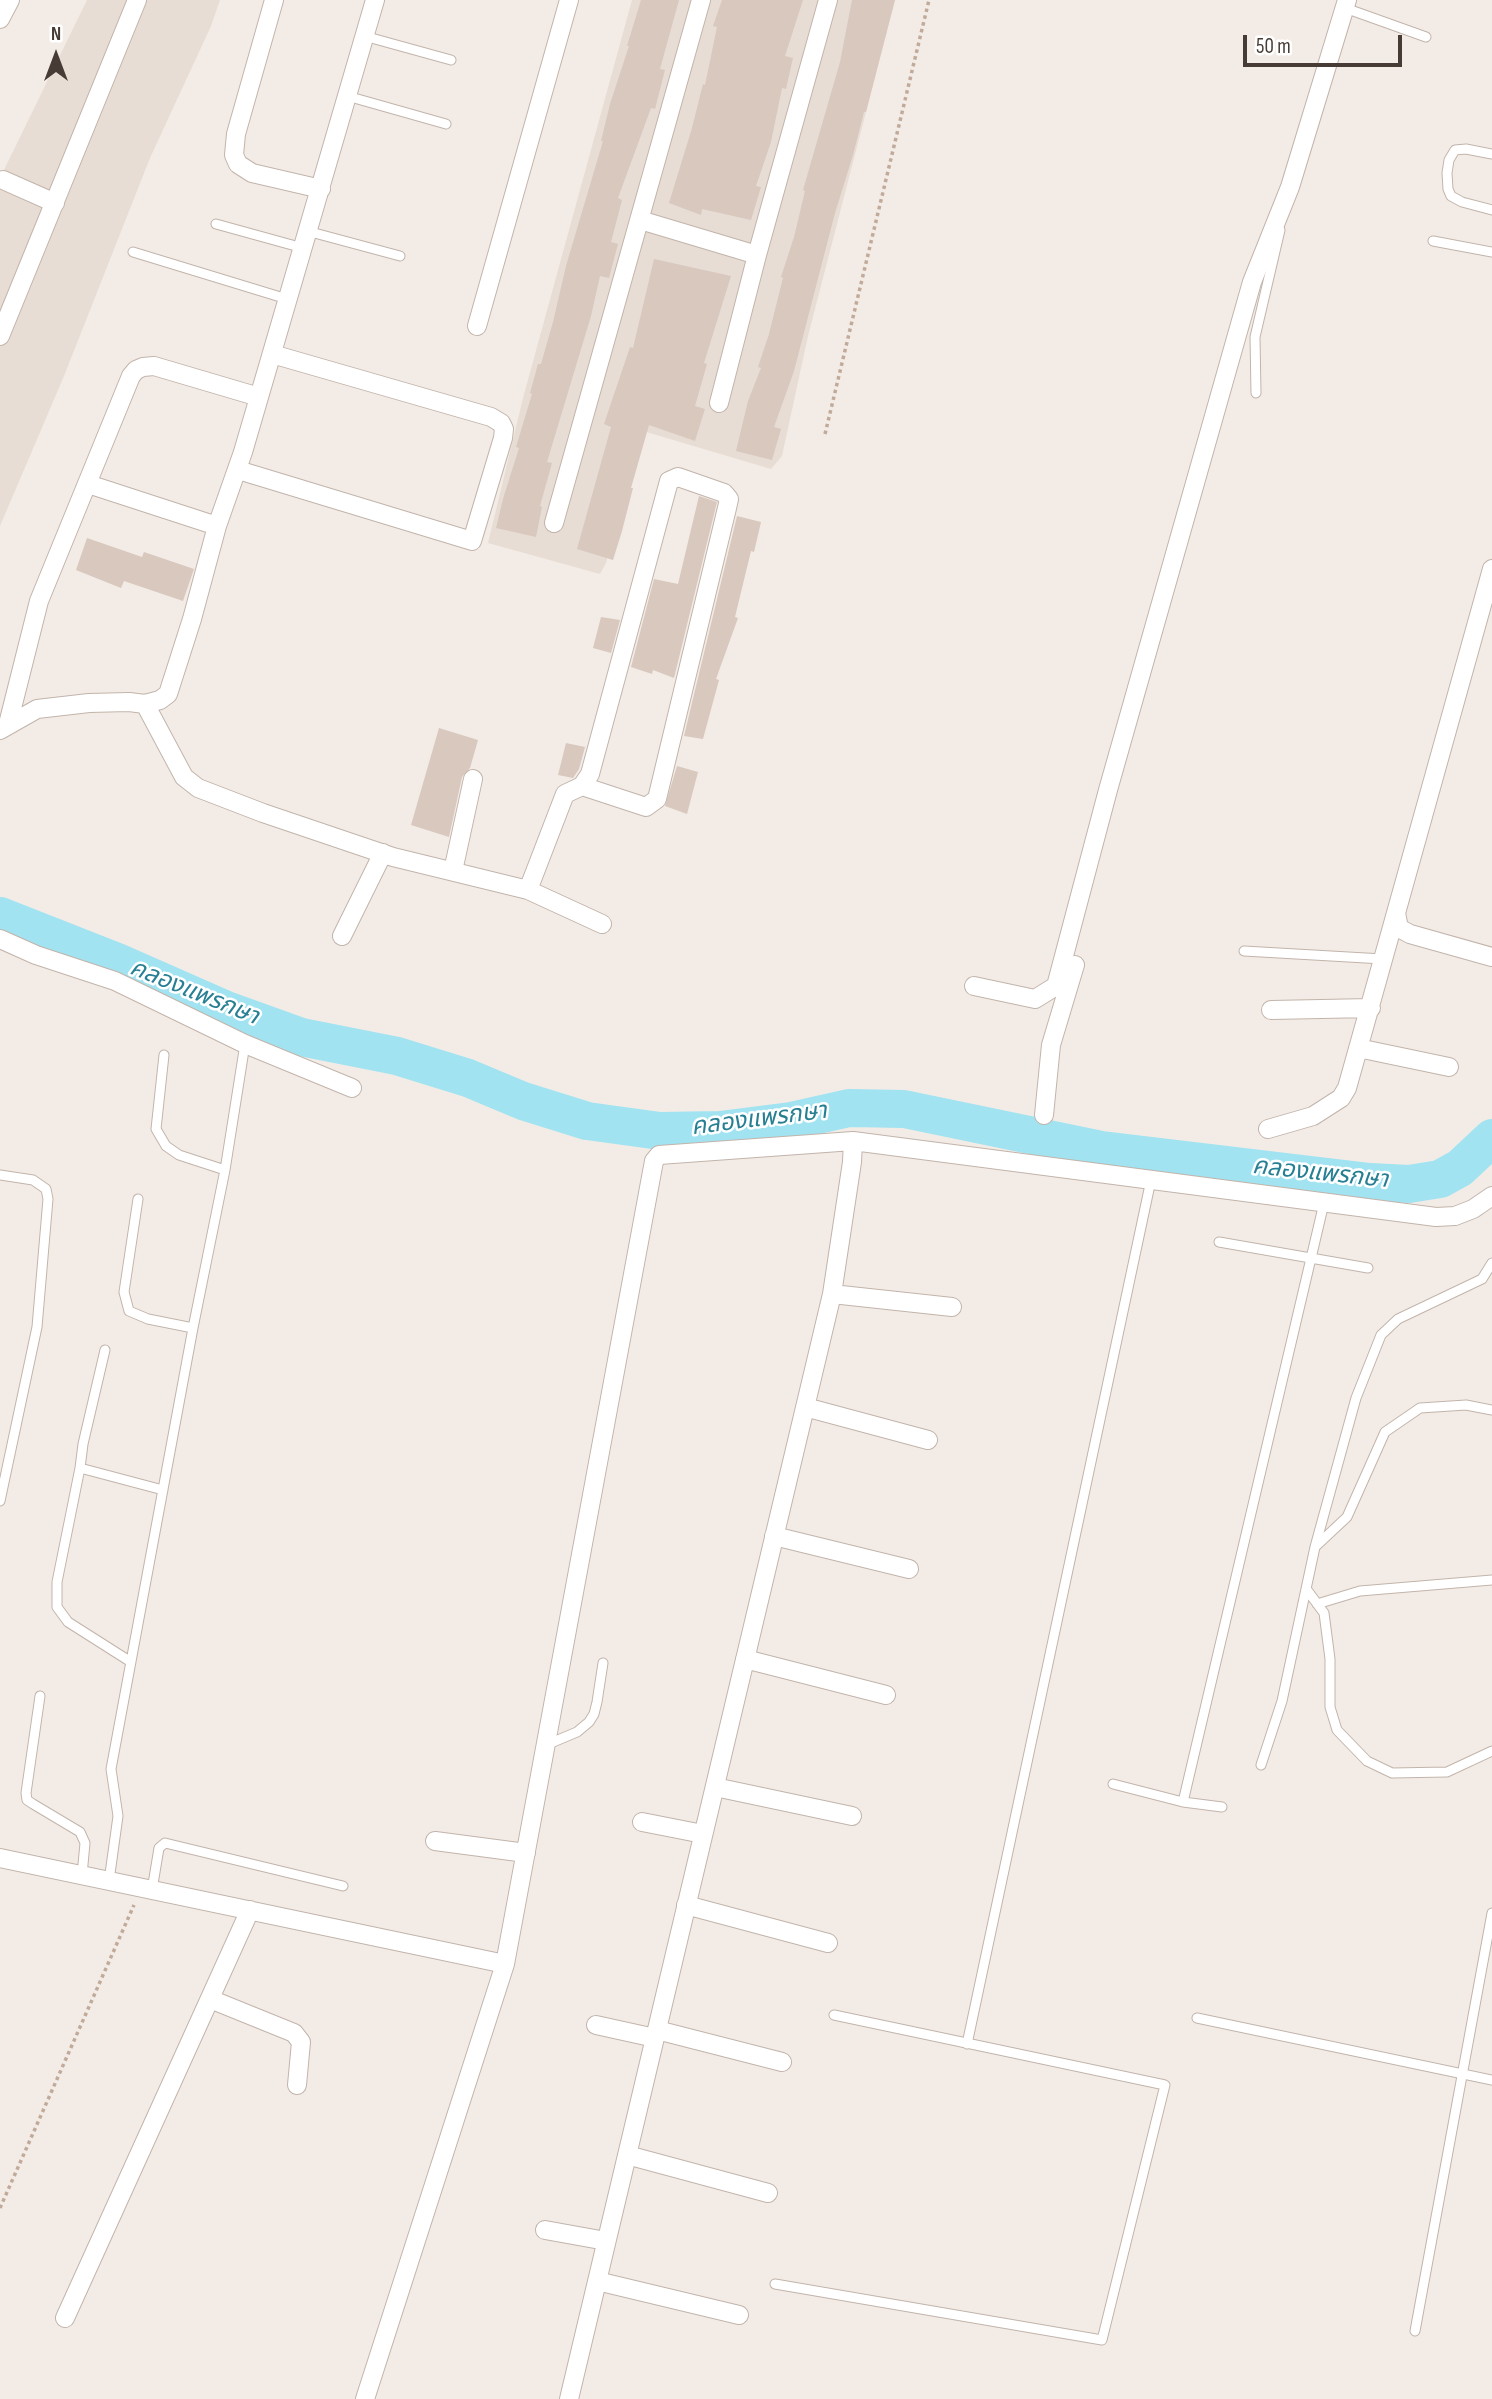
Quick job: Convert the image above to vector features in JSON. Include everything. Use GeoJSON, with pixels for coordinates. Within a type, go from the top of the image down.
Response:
{"type":"FeatureCollection","features":[{"type":"Feature","properties":{"kind":"street"},"geometry":{"type":"LineString","coordinates":[[0,19],[10,0]]}},
{"type":"Feature","properties":{"kind":"street"},"geometry":{"type":"LineString","coordinates":[[0,335],[137,0]]}},
{"type":"Feature","properties":{"kind":"street"},"geometry":{"type":"LineString","coordinates":[[274,0],[236,134],[234,155],[238,164],[252,173],[320,189]]}},
{"type":"Feature","properties":{"kind":"street"},"geometry":{"type":"LineString","coordinates":[[4,727],[37,709],[129,702],[145,704],[160,700],[168,694],[217,526],[272,354],[375,0]]}},
{"type":"Feature","properties":{"kind":"street"},"geometry":{"type":"LineString","coordinates":[[477,326],[569,0]]}},
{"type":"Feature","properties":{"kind":"street"},"geometry":{"type":"LineString","coordinates":[[554,523],[701,0]]}},
{"type":"Feature","properties":{"kind":"street"},"geometry":{"type":"LineString","coordinates":[[719,403],[828,0]]}},
{"type":"Feature","properties":{"kind":"street"},"geometry":{"type":"LineString","coordinates":[[974,986],[1035,999],[1049,993],[1056,986],[1108,790],[1252,282],[1263,248],[1290,187],[1346,4]]}},
{"type":"Feature","properties":{"kind":"street"},"geometry":{"type":"LineString","coordinates":[[4,180],[55,203]]}},
{"type":"Feature","properties":{"kind":"street"},"geometry":{"type":"LineString","coordinates":[[640,220],[757,255]]}},
{"type":"Feature","properties":{"kind":"street"},"geometry":{"type":"LineString","coordinates":[[237,470],[472,541],[503,438],[504,429],[501,423],[491,417],[272,354]]}},
{"type":"Feature","properties":{"kind":"street"},"geometry":{"type":"LineString","coordinates":[[4,727],[39,601],[131,376],[136,370],[153,366],[259,397]]}},
{"type":"Feature","properties":{"kind":"street"},"geometry":{"type":"LineString","coordinates":[[528,890],[565,794],[587,781],[595,758],[669,481],[678,477],[724,493],[729,499],[727,509],[657,799],[646,807],[582,786]]}},
{"type":"Feature","properties":{"kind":"street"},"geometry":{"type":"LineString","coordinates":[[88,484],[217,526]]}},
{"type":"Feature","properties":{"kind":"street"},"geometry":{"type":"LineString","coordinates":[[1268,1129],[1313,1116],[1341,1098],[1347,1088],[1492,569]]}},
{"type":"Feature","properties":{"kind":"street"},"geometry":{"type":"LineString","coordinates":[[145,704],[184,777],[198,788],[383,853],[528,890],[602,924]]}},
{"type":"Feature","properties":{"kind":"street"},"geometry":{"type":"LineString","coordinates":[[453,872],[473,779]]}},
{"type":"Feature","properties":{"kind":"street"},"geometry":{"type":"LineString","coordinates":[[342,936],[383,853]]}},
{"type":"Feature","properties":{"kind":"street"},"geometry":{"type":"LineString","coordinates":[[1396,913],[1399,928],[1410,934],[1492,957]]}},
{"type":"Feature","properties":{"kind":"street"},"geometry":{"type":"LineString","coordinates":[[1044,1115],[1051,1045],[1079,952],[1079,938],[1074,925]]}},
{"type":"Feature","properties":{"kind":"street"},"geometry":{"type":"LineString","coordinates":[[0,939],[36,955],[116,981],[245,1044],[352,1088]]}},
{"type":"Feature","properties":{"kind":"street"},"geometry":{"type":"LineString","coordinates":[[1270,1010],[1371,1007]]}},
{"type":"Feature","properties":{"kind":"street"},"geometry":{"type":"LineString","coordinates":[[1358,1048],[1449,1066]]}},
{"type":"Feature","properties":{"kind":"street"},"geometry":{"type":"LineString","coordinates":[[569,2399],[832,1294],[853,1142]]}},
{"type":"Feature","properties":{"kind":"street"},"geometry":{"type":"LineString","coordinates":[[365,2399],[505,1964],[654,1161],[659,1154],[853,1142],[1436,1217],[1464,1213],[1492,1196]]}},
{"type":"Feature","properties":{"kind":"street"},"geometry":{"type":"LineString","coordinates":[[832,1294],[952,1307]]}},
{"type":"Feature","properties":{"kind":"street"},"geometry":{"type":"LineString","coordinates":[[805,1407],[928,1440]]}},
{"type":"Feature","properties":{"kind":"street"},"geometry":{"type":"LineString","coordinates":[[774,1536],[909,1569]]}},
{"type":"Feature","properties":{"kind":"street"},"geometry":{"type":"LineString","coordinates":[[745,1659],[886,1695]]}},
{"type":"Feature","properties":{"kind":"street"},"geometry":{"type":"LineString","coordinates":[[715,1787],[852,1816]]}},
{"type":"Feature","properties":{"kind":"street"},"geometry":{"type":"LineString","coordinates":[[642,1822],[703,1834]]}},
{"type":"Feature","properties":{"kind":"street"},"geometry":{"type":"LineString","coordinates":[[435,1841],[526,1853]]}},
{"type":"Feature","properties":{"kind":"street"},"geometry":{"type":"LineString","coordinates":[[0,1858],[505,1964]]}},
{"type":"Feature","properties":{"kind":"street"},"geometry":{"type":"LineString","coordinates":[[686,1905],[828,1943]]}},
{"type":"Feature","properties":{"kind":"street"},"geometry":{"type":"LineString","coordinates":[[65,2318],[250,1910]]}},
{"type":"Feature","properties":{"kind":"street"},"geometry":{"type":"LineString","coordinates":[[209,1999],[293,2034],[302,2042],[297,2085]]}},
{"type":"Feature","properties":{"kind":"street"},"geometry":{"type":"LineString","coordinates":[[596,2025],[656,2034],[782,2062]]}},
{"type":"Feature","properties":{"kind":"street"},"geometry":{"type":"LineString","coordinates":[[627,2155],[768,2193]]}},
{"type":"Feature","properties":{"kind":"street"},"geometry":{"type":"LineString","coordinates":[[545,2230],[606,2241]]}},
{"type":"Feature","properties":{"kind":"street"},"geometry":{"type":"LineString","coordinates":[[597,2281],[739,2315]]}},
{"type":"Feature","properties":{"kind":"lane"},"geometry":{"type":"LineString","coordinates":[[1346,4],[1426,37]]}},
{"type":"Feature","properties":{"kind":"lane"},"geometry":{"type":"LineString","coordinates":[[364,36],[451,60]]}},
{"type":"Feature","properties":{"kind":"lane"},"geometry":{"type":"LineString","coordinates":[[347,96],[446,124]]}},
{"type":"Feature","properties":{"kind":"lane"},"geometry":{"type":"LineString","coordinates":[[1492,154],[1466,149],[1455,150],[1447,173],[1451,196],[1462,202],[1492,210]]}},
{"type":"Feature","properties":{"kind":"lane"},"geometry":{"type":"LineString","coordinates":[[1256,393],[1254,356],[1257,320],[1290,187]]}},
{"type":"Feature","properties":{"kind":"lane"},"geometry":{"type":"LineString","coordinates":[[216,224],[400,257]]}},
{"type":"Feature","properties":{"kind":"lane"},"geometry":{"type":"LineString","coordinates":[[1433,241],[1492,253]]}},
{"type":"Feature","properties":{"kind":"lane"},"geometry":{"type":"LineString","coordinates":[[133,251],[287,299]]}},
{"type":"Feature","properties":{"kind":"lane"},"geometry":{"type":"LineString","coordinates":[[1244,951],[1383,960]]}},
{"type":"Feature","properties":{"kind":"lane"},"geometry":{"type":"LineString","coordinates":[[108,1881],[118,1816],[111,1769],[225,1170],[245,1044]]}},
{"type":"Feature","properties":{"kind":"lane"},"geometry":{"type":"LineString","coordinates":[[164,1055],[156,1129],[166,1146],[179,1154],[225,1170]]}},
{"type":"Feature","properties":{"kind":"lane"},"geometry":{"type":"LineString","coordinates":[[0,1175],[33,1180],[46,1189],[48,1199],[37,1327],[0,1501]]}},
{"type":"Feature","properties":{"kind":"lane"},"geometry":{"type":"LineString","coordinates":[[967,2045],[1151,1180]]}},
{"type":"Feature","properties":{"kind":"lane"},"geometry":{"type":"LineString","coordinates":[[138,1199],[124,1292],[129,1311],[148,1319],[193,1328]]}},
{"type":"Feature","properties":{"kind":"lane"},"geometry":{"type":"LineString","coordinates":[[1183,1802],[1325,1203]]}},
{"type":"Feature","properties":{"kind":"lane"},"geometry":{"type":"LineString","coordinates":[[1219,1242],[1368,1268]]}},
{"type":"Feature","properties":{"kind":"lane"},"geometry":{"type":"LineString","coordinates":[[1261,1765],[1282,1701],[1315,1547],[1356,1398],[1381,1335],[1398,1319],[1482,1279],[1492,1262]]}},
{"type":"Feature","properties":{"kind":"lane"},"geometry":{"type":"LineString","coordinates":[[105,1350],[83,1444],[57,1582],[57,1606],[68,1622],[131,1662]]}},
{"type":"Feature","properties":{"kind":"lane"},"geometry":{"type":"LineString","coordinates":[[1315,1547],[1347,1517],[1385,1432],[1420,1408],[1466,1405],[1492,1410]]}},
{"type":"Feature","properties":{"kind":"lane"},"geometry":{"type":"LineString","coordinates":[[80,1468],[163,1490]]}},
{"type":"Feature","properties":{"kind":"lane"},"geometry":{"type":"LineString","coordinates":[[1317,1604],[1360,1591],[1492,1580]]}},
{"type":"Feature","properties":{"kind":"lane"},"geometry":{"type":"LineString","coordinates":[[1307,1590],[1324,1613],[1330,1659],[1330,1707],[1337,1730],[1367,1761],[1392,1773],[1447,1772],[1492,1751]]}},
{"type":"Feature","properties":{"kind":"lane"},"geometry":{"type":"LineString","coordinates":[[546,1745],[577,1732],[589,1723],[597,1702],[603,1663]]}},
{"type":"Feature","properties":{"kind":"lane"},"geometry":{"type":"LineString","coordinates":[[40,1696],[27,1800],[80,1832],[85,1843],[82,1875]]}},
{"type":"Feature","properties":{"kind":"lane"},"geometry":{"type":"LineString","coordinates":[[1113,1784],[1183,1802],[1222,1807]]}},
{"type":"Feature","properties":{"kind":"lane"},"geometry":{"type":"LineString","coordinates":[[147,1889],[159,1848],[164,1843],[343,1886]]}},
{"type":"Feature","properties":{"kind":"lane"},"geometry":{"type":"LineString","coordinates":[[1415,2331],[1492,1913]]}},
{"type":"Feature","properties":{"kind":"lane"},"geometry":{"type":"LineString","coordinates":[[775,2284],[1102,2340],[1166,2085],[834,2015]]}},
{"type":"Feature","properties":{"kind":"lane"},"geometry":{"type":"LineString","coordinates":[[1197,2018],[1492,2080]]}},
{"type":"Feature","properties":{"kind":"path"},"geometry":{"type":"LineString","coordinates":[[825,433],[929,0]]}},
{"type":"Feature","properties":{"kind":"path"},"geometry":{"type":"LineString","coordinates":[[0,2208],[147,1889]]}},
{"type":"Feature","properties":{"kind":"shaded area"},"geometry":{"type":"Polygon","coordinates":[[[87,0],[220,0],[211,26],[150,158],[64,376],[0,526],[0,178],[87,0]]]}},
{"type":"Feature","properties":{"kind":"shaded area"},"geometry":{"type":"Polygon","coordinates":[[[632,0],[895,0],[808,336],[782,456],[771,469],[643,431],[606,563],[600,574],[488,543],[523,398],[632,0]]]}},
{"type":"Feature","properties":{"kind":"building"},"geometry":{"type":"Polygon","coordinates":[[[641,0],[679,0],[660,69],[665,70],[655,109],[651,108],[618,198],[622,200],[611,242],[618,244],[609,278],[600,276],[591,316],[547,462],[552,463],[540,506],[542,507],[536,537],[496,528],[519,448],[516,447],[532,394],[530,393],[553,322],[566,266],[603,141],[610,104],[641,0]]]}},
{"type":"Feature","properties":{"kind":"building"},"geometry":{"type":"Polygon","coordinates":[[[722,0],[803,0],[785,56],[793,58],[786,89],[782,88],[771,142],[756,186],[761,187],[751,220],[702,209],[701,215],[669,203],[703,84],[705,85],[717,27],[713,26],[722,0]]]}},
{"type":"Feature","properties":{"kind":"building"},"geometry":{"type":"Polygon","coordinates":[[[852,0],[895,0],[794,371],[774,427],[781,429],[772,460],[736,451],[748,401],[761,368],[758,367],[794,237],[805,191],[803,190],[840,62],[852,0]]]}},
{"type":"Feature","properties":{"kind":"building"},"geometry":{"type":"Polygon","coordinates":[[[654,259],[731,276],[704,363],[707,364],[695,406],[705,409],[695,441],[649,425],[613,560],[577,549],[611,427],[604,424],[630,347],[633,348],[654,259]]]}},
{"type":"Feature","properties":{"kind":"building"},"geometry":{"type":"Polygon","coordinates":[[[699,496],[717,502],[674,678],[653,670],[652,674],[631,667],[654,579],[678,584],[699,496]]]}},
{"type":"Feature","properties":{"kind":"building"},"geometry":{"type":"Polygon","coordinates":[[[737,516],[761,522],[754,552],[751,551],[735,617],[738,618],[716,679],[719,680],[703,739],[684,736],[737,516]]]}},
{"type":"Feature","properties":{"kind":"building"},"geometry":{"type":"Polygon","coordinates":[[[87,538],[142,557],[144,552],[194,569],[183,601],[124,581],[121,588],[76,570],[87,538]]]}},
{"type":"Feature","properties":{"kind":"building"},"geometry":{"type":"Polygon","coordinates":[[[601,617],[620,620],[611,653],[593,648],[601,617]]]}},
{"type":"Feature","properties":{"kind":"building"},"geometry":{"type":"Polygon","coordinates":[[[439,728],[478,740],[470,768],[462,777],[449,837],[411,825],[439,728]]]}},
{"type":"Feature","properties":{"kind":"building"},"geometry":{"type":"Polygon","coordinates":[[[566,743],[585,747],[579,769],[573,778],[558,775],[566,743]]]}},
{"type":"Feature","properties":{"kind":"building"},"geometry":{"type":"Polygon","coordinates":[[[677,766],[698,772],[687,814],[665,806],[677,766]]]}},
{"type":"Feature","properties":{"kind":"waterway","name":"คลองแพรกษา"},"geometry":{"type":"LineString","coordinates":[[0,916],[117,962],[226,1010],[301,1037],[397,1056],[468,1078],[523,1101],[587,1121],[660,1131],[720,1130],[791,1121],[849,1108],[904,1109],[1102,1150],[1370,1182],[1409,1184],[1440,1179],[1460,1168],[1492,1138]]}}]}
